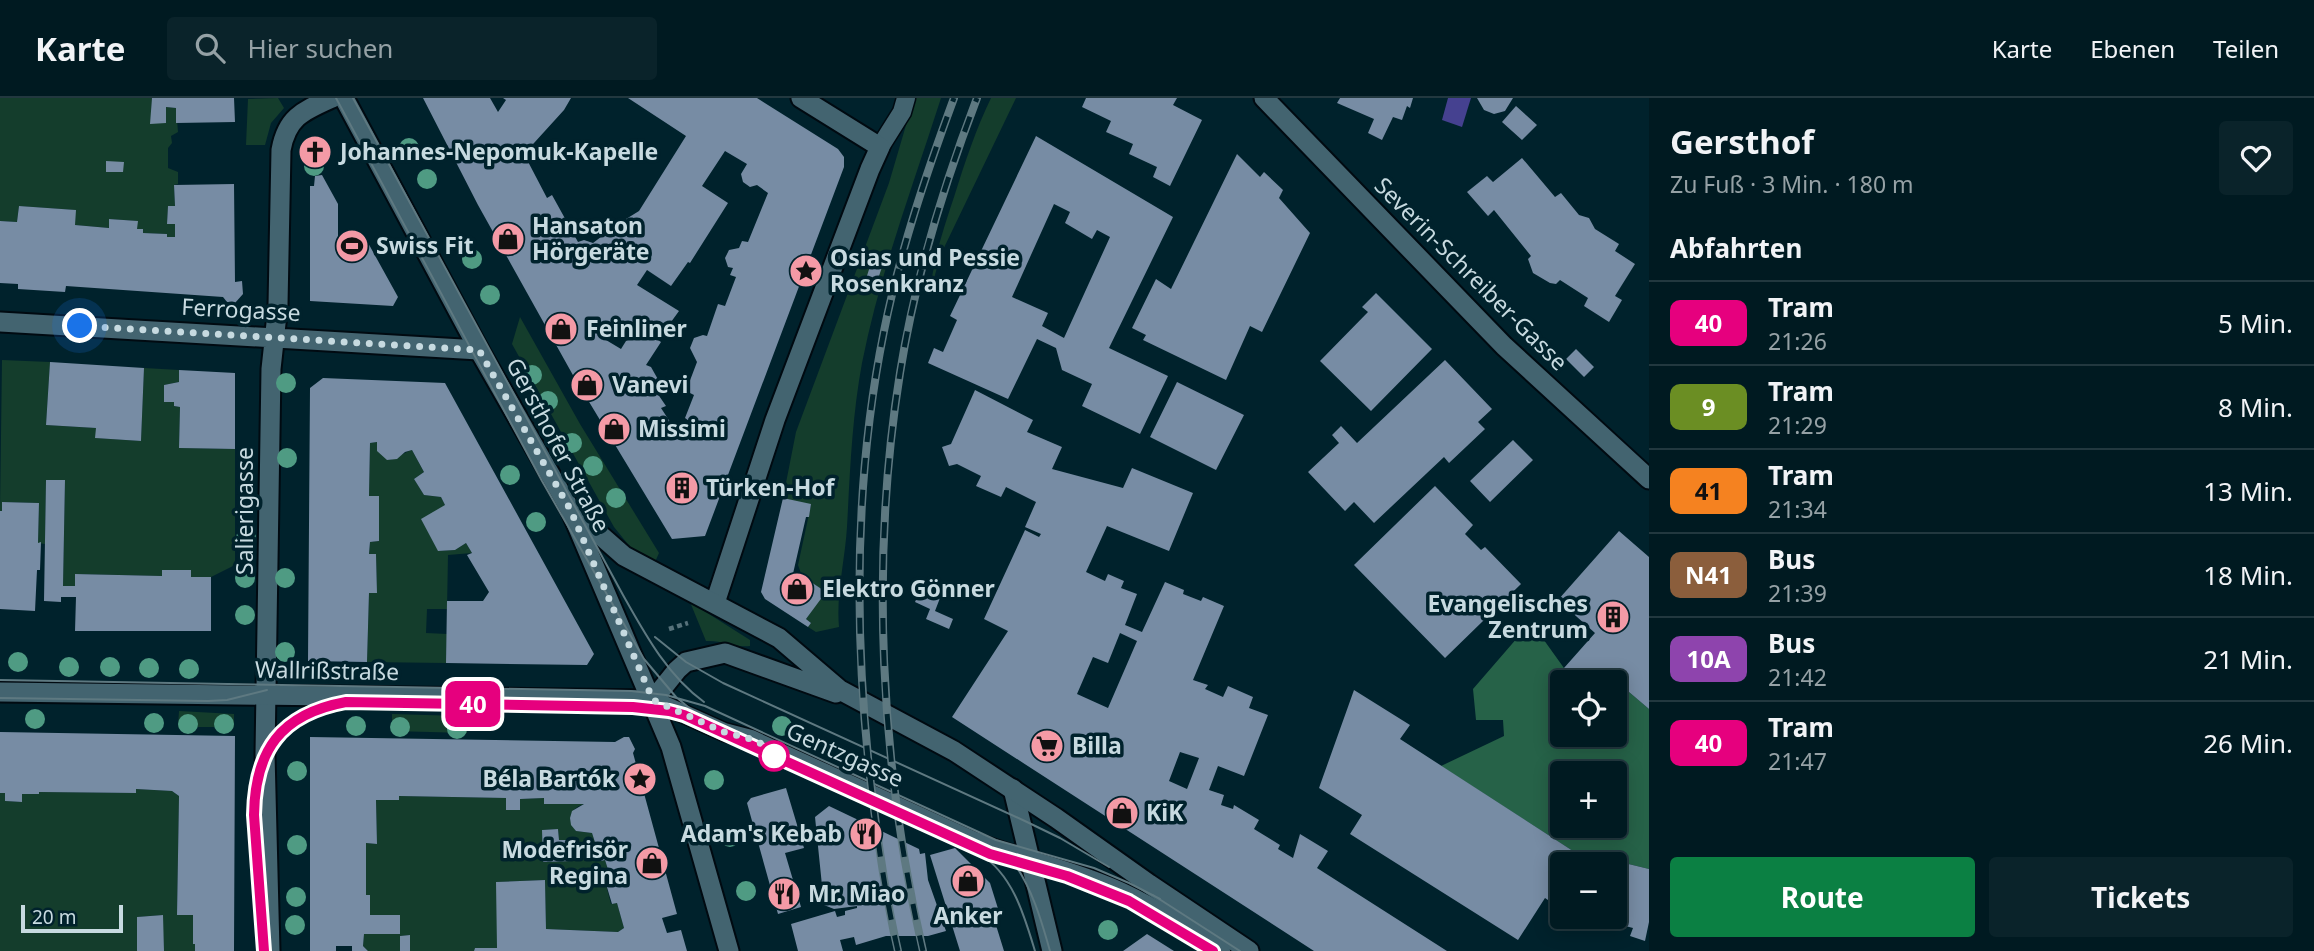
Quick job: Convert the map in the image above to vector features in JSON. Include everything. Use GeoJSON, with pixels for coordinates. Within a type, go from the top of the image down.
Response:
{"type":"FeatureCollection","features":[{"type":"Feature","properties":{"kind":"street","name":"Salierigasse"},"geometry":{"type":"LineString","coordinates":[[270,951],[265,754],[271,369],[278,305],[281,150],[284,133],[293,120],[332,98]]}},
{"type":"Feature","properties":{"kind":"street","name":"Gersthofer Straße"},"geometry":{"type":"LineString","coordinates":[[344,98],[479,350],[570,509],[671,747],[729,951]]}},
{"type":"Feature","properties":{"kind":"street"},"geometry":{"type":"LineString","coordinates":[[715,603],[775,419],[880,147],[801,98]]}},
{"type":"Feature","properties":{"kind":"street","name":"Severin-Schreiber-Gasse"},"geometry":{"type":"LineString","coordinates":[[1264,98],[1504,346],[1649,479]]}},
{"type":"Feature","properties":{"kind":"street","name":"Ferrogasse"},"geometry":{"type":"LineString","coordinates":[[0,322],[479,350]]}},
{"type":"Feature","properties":{"kind":"street"},"geometry":{"type":"LineString","coordinates":[[570,509],[624,556],[779,638],[853,698]]}},
{"type":"Feature","properties":{"kind":"street"},"geometry":{"type":"LineString","coordinates":[[653,700],[686,662],[725,653],[853,698],[954,751],[1248,951]]}},
{"type":"Feature","properties":{"kind":"street","name":"Wallrißstraße"},"geometry":{"type":"LineString","coordinates":[[0,692],[653,700]]}},
{"type":"Feature","properties":{"kind":"street"},"geometry":{"type":"LineString","coordinates":[[1013,789],[1052,951]]}},
{"type":"Feature","properties":{"kind":"lane"},"geometry":{"type":"LineString","coordinates":[[880,147],[902,112],[906,98]]}},
{"type":"Feature","properties":{"kind":"lane","name":"Gentzgasse"},"geometry":{"type":"LineString","coordinates":[[653,700],[724,732],[751,739],[974,841],[1113,888],[1157,911],[1221,951]]}},
{"type":"Feature","properties":{"kind":"path"},"geometry":{"type":"LineString","coordinates":[[669,629],[688,623]]}},
{"type":"Feature","properties":{"kind":"green space"},"geometry":{"type":"Polygon","coordinates":[[[0,98],[152,98],[151,123],[165,123],[166,107],[176,108],[178,132],[171,136],[168,168],[178,172],[178,184],[174,185],[175,206],[168,207],[167,224],[175,224],[175,237],[143,233],[143,229],[137,229],[137,221],[109,219],[109,228],[75,225],[75,210],[19,206],[17,222],[0,221],[0,98]]]}},
{"type":"Feature","properties":{"kind":"green space"},"geometry":{"type":"Polygon","coordinates":[[[278,98],[284,108],[271,123],[265,145],[246,145],[248,99],[278,98]]]}},
{"type":"Feature","properties":{"kind":"green space"},"geometry":{"type":"Polygon","coordinates":[[[914,98],[941,98],[888,262],[862,363],[854,424],[839,627],[816,632],[808,627],[811,623],[806,619],[825,592],[802,576],[798,565],[811,505],[783,498],[796,432],[889,183],[914,98]]]}},
{"type":"Feature","properties":{"kind":"green space"},"geometry":{"type":"Polygon","coordinates":[[[991,98],[1016,98],[940,256],[930,294],[943,231],[971,146],[991,98]]]}},
{"type":"Feature","properties":{"kind":"green space"},"geometry":{"type":"Polygon","coordinates":[[[520,317],[580,424],[659,553],[655,562],[631,548],[614,527],[512,344],[520,317]]]}},
{"type":"Feature","properties":{"kind":"green space"},"geometry":{"type":"Polygon","coordinates":[[[2,360],[50,362],[46,425],[96,428],[96,438],[141,441],[144,368],[179,370],[179,382],[164,385],[164,401],[174,402],[174,406],[180,407],[179,448],[235,449],[235,565],[211,577],[191,577],[190,570],[162,570],[162,576],[75,574],[75,586],[63,586],[65,480],[46,480],[45,544],[38,543],[39,503],[3,502],[0,511],[2,360]]]}},
{"type":"Feature","properties":{"kind":"green space"},"geometry":{"type":"Polygon","coordinates":[[[377,442],[387,460],[412,450],[424,472],[414,479],[424,495],[441,497],[445,505],[438,551],[455,550],[466,543],[472,553],[448,555],[447,609],[427,609],[426,633],[447,634],[446,663],[367,662],[369,593],[377,592],[376,555],[369,554],[370,542],[379,541],[379,496],[369,496],[370,443],[377,442]]]}},
{"type":"Feature","properties":{"kind":"green space"},"geometry":{"type":"Polygon","coordinates":[[[690,602],[750,640],[750,646],[706,641],[690,602]]]}},
{"type":"Feature","properties":{"kind":"green space"},"geometry":{"type":"Polygon","coordinates":[[[1531,622],[1565,670],[1550,670],[1550,747],[1627,747],[1627,694],[1629,692],[1649,709],[1649,869],[1627,864],[1627,852],[1574,852],[1553,838],[1627,838],[1627,761],[1550,761],[1550,836],[1441,766],[1504,736],[1503,720],[1476,720],[1473,689],[1531,622]]]}},
{"type":"Feature","properties":{"kind":"green space"},"geometry":{"type":"Polygon","coordinates":[[[179,711],[234,714],[234,727],[178,727],[179,711]]]}},
{"type":"Feature","properties":{"kind":"green space"},"geometry":{"type":"Polygon","coordinates":[[[392,714],[460,716],[466,718],[467,733],[392,731],[392,714]]]}},
{"type":"Feature","properties":{"kind":"green space"},"geometry":{"type":"Polygon","coordinates":[[[136,789],[172,791],[179,796],[177,915],[193,915],[195,951],[164,951],[162,915],[137,917],[137,951],[0,951],[0,793],[5,793],[5,801],[21,802],[22,794],[39,792],[136,793],[136,789]]]}},
{"type":"Feature","properties":{"kind":"green space"},"geometry":{"type":"Polygon","coordinates":[[[399,796],[506,798],[506,810],[520,810],[520,799],[544,798],[544,804],[584,804],[575,809],[571,822],[576,831],[592,833],[601,861],[605,860],[612,882],[606,885],[611,904],[617,903],[624,928],[618,932],[546,929],[545,880],[497,882],[497,948],[475,948],[474,951],[410,951],[409,935],[400,936],[400,951],[368,951],[363,946],[370,915],[370,896],[366,895],[366,843],[377,844],[376,800],[399,800],[399,796]],[[558,829],[542,830],[543,862],[571,861],[571,840],[559,840],[558,829]]]}},
{"type":"Feature","properties":{"kind":"shaded area"},"geometry":{"type":"Polygon","coordinates":[[[1448,98],[1471,98],[1462,127],[1442,120],[1448,98]]]}},
{"type":"Feature","properties":{"kind":"building"},"geometry":{"type":"Polygon","coordinates":[[[152,98],[234,98],[235,122],[176,123],[176,108],[166,107],[166,123],[150,124],[152,98]]]}},
{"type":"Feature","properties":{"kind":"building"},"geometry":{"type":"Polygon","coordinates":[[[423,98],[490,98],[498,112],[506,100],[503,98],[571,98],[564,110],[524,154],[547,198],[552,195],[578,242],[584,240],[593,243],[639,211],[686,136],[628,98],[757,98],[838,149],[844,157],[844,167],[705,536],[672,539],[574,377],[478,205],[423,98]],[[725,151],[702,186],[728,203],[690,263],[688,262],[671,286],[647,270],[637,285],[679,311],[658,340],[661,342],[646,365],[651,367],[660,383],[653,387],[666,406],[661,408],[674,428],[681,424],[686,432],[690,430],[692,423],[685,418],[694,395],[686,391],[697,362],[690,348],[694,338],[707,336],[718,304],[725,306],[736,277],[730,275],[733,268],[728,267],[725,258],[729,250],[739,248],[742,241],[748,242],[768,193],[757,185],[750,187],[743,182],[741,174],[747,164],[725,151]],[[611,323],[601,337],[621,349],[626,341],[632,339],[611,323]]]}},
{"type":"Feature","properties":{"kind":"building"},"geometry":{"type":"Polygon","coordinates":[[[1086,98],[1177,98],[1173,105],[1202,120],[1170,186],[1153,177],[1157,167],[1129,154],[1133,144],[1106,132],[1111,121],[1082,107],[1086,98]]]}},
{"type":"Feature","properties":{"kind":"building"},"geometry":{"type":"Polygon","coordinates":[[[1340,98],[1413,98],[1402,120],[1393,117],[1382,140],[1368,133],[1374,119],[1337,103],[1340,98]]]}},
{"type":"Feature","properties":{"kind":"building"},"geometry":{"type":"Polygon","coordinates":[[[1477,98],[1513,98],[1505,111],[1494,114],[1484,110],[1477,98]]]}},
{"type":"Feature","properties":{"kind":"building"},"geometry":{"type":"Polygon","coordinates":[[[1516,106],[1537,125],[1522,140],[1502,122],[1516,106]]]}},
{"type":"Feature","properties":{"kind":"building"},"geometry":{"type":"Polygon","coordinates":[[[1036,136],[1173,217],[1109,348],[1168,376],[1140,434],[1082,406],[1092,384],[1062,370],[1056,348],[1037,339],[1008,399],[928,363],[934,348],[943,352],[957,320],[950,316],[1036,136]],[[1054,204],[1012,297],[1048,313],[1042,326],[1064,338],[1110,237],[1097,230],[1092,239],[1065,223],[1070,212],[1054,204]]]}},
{"type":"Feature","properties":{"kind":"building"},"geometry":{"type":"Polygon","coordinates":[[[1237,154],[1260,177],[1264,172],[1283,190],[1279,198],[1310,233],[1262,332],[1250,326],[1226,380],[1143,340],[1146,335],[1132,328],[1156,279],[1171,289],[1237,154]]]}},
{"type":"Feature","properties":{"kind":"building"},"geometry":{"type":"Polygon","coordinates":[[[1522,158],[1555,197],[1561,193],[1579,215],[1589,218],[1595,229],[1619,244],[1615,251],[1635,264],[1615,296],[1622,300],[1609,322],[1584,306],[1588,298],[1560,280],[1556,284],[1550,283],[1533,273],[1528,259],[1531,256],[1494,210],[1488,216],[1467,192],[1487,176],[1493,182],[1522,158]]]}},
{"type":"Feature","properties":{"kind":"building"},"geometry":{"type":"Polygon","coordinates":[[[106,161],[124,162],[123,172],[106,172],[106,161]]]}},
{"type":"Feature","properties":{"kind":"building"},"geometry":{"type":"Polygon","coordinates":[[[322,175],[338,204],[338,238],[367,241],[398,297],[393,306],[310,301],[310,186],[314,186],[315,176],[322,175]]]}},
{"type":"Feature","properties":{"kind":"building"},"geometry":{"type":"Polygon","coordinates":[[[234,184],[235,282],[242,281],[243,294],[235,303],[227,302],[223,297],[66,286],[65,292],[18,289],[18,284],[0,283],[0,221],[17,222],[19,206],[76,210],[75,225],[109,228],[109,219],[138,221],[137,229],[143,229],[143,233],[175,237],[175,224],[167,224],[168,206],[175,206],[174,185],[234,184]]]}},
{"type":"Feature","properties":{"kind":"building"},"geometry":{"type":"Polygon","coordinates":[[[871,263],[882,267],[877,282],[866,279],[871,263]]]}},
{"type":"Feature","properties":{"kind":"building"},"geometry":{"type":"Polygon","coordinates":[[[1376,293],[1432,349],[1371,411],[1320,361],[1368,312],[1362,307],[1376,293]]]}},
{"type":"Feature","properties":{"kind":"building"},"geometry":{"type":"Polygon","coordinates":[[[1576,349],[1594,367],[1584,377],[1566,359],[1576,349]]]}},
{"type":"Feature","properties":{"kind":"building"},"geometry":{"type":"Polygon","coordinates":[[[1445,360],[1492,409],[1478,422],[1485,429],[1449,463],[1444,457],[1374,523],[1354,502],[1345,511],[1308,472],[1339,443],[1332,435],[1341,426],[1357,443],[1445,360]]]}},
{"type":"Feature","properties":{"kind":"building"},"geometry":{"type":"Polygon","coordinates":[[[50,362],[144,368],[141,441],[95,438],[96,428],[46,425],[50,362]]]}},
{"type":"Feature","properties":{"kind":"building"},"geometry":{"type":"Polygon","coordinates":[[[179,370],[235,373],[235,449],[179,448],[180,407],[174,406],[174,402],[164,402],[164,385],[179,382],[179,370]]]}},
{"type":"Feature","properties":{"kind":"building"},"geometry":{"type":"Polygon","coordinates":[[[323,378],[445,383],[594,654],[587,665],[446,663],[447,601],[483,601],[489,592],[467,555],[472,553],[466,543],[455,550],[438,551],[421,519],[445,505],[441,497],[424,495],[414,479],[424,472],[412,450],[397,459],[387,460],[377,451],[377,442],[370,443],[369,496],[379,496],[379,541],[370,542],[369,554],[376,554],[377,593],[369,593],[367,662],[308,661],[310,388],[323,378]]]}},
{"type":"Feature","properties":{"kind":"building"},"geometry":{"type":"Polygon","coordinates":[[[1177,382],[1244,415],[1216,470],[1150,437],[1177,382]]]}},
{"type":"Feature","properties":{"kind":"building"},"geometry":{"type":"Polygon","coordinates":[[[975,390],[1033,420],[1027,432],[1062,447],[1052,469],[1123,488],[1132,468],[1193,493],[1169,551],[1107,526],[1086,572],[1105,581],[1108,574],[1124,581],[1121,588],[1137,594],[1125,625],[1142,632],[1165,582],[1184,590],[1183,594],[1201,601],[1203,597],[1224,606],[1193,680],[1208,685],[1205,689],[1223,697],[1228,686],[1253,697],[1249,708],[1268,715],[1244,776],[1218,766],[1209,790],[1224,795],[1221,805],[1233,809],[1234,805],[1259,820],[1254,829],[1280,845],[1278,849],[1293,858],[1300,834],[1328,851],[1317,868],[1447,951],[1314,951],[952,717],[1008,631],[984,619],[1025,530],[1039,537],[1041,534],[1025,527],[1036,502],[1006,487],[1001,497],[976,486],[981,476],[957,464],[949,466],[942,447],[951,444],[975,390]],[[1120,633],[1108,663],[1093,657],[1077,694],[1108,708],[1137,641],[1120,633]],[[1180,752],[1169,781],[1187,789],[1199,758],[1180,752]]]}},
{"type":"Feature","properties":{"kind":"building"},"geometry":{"type":"Polygon","coordinates":[[[1513,440],[1533,460],[1490,502],[1470,481],[1513,440]]]}},
{"type":"Feature","properties":{"kind":"building"},"geometry":{"type":"Polygon","coordinates":[[[46,480],[65,480],[63,586],[75,586],[75,574],[162,576],[162,570],[191,570],[191,577],[211,577],[211,631],[75,631],[76,597],[61,597],[61,602],[44,601],[46,480]]]}},
{"type":"Feature","properties":{"kind":"building"},"geometry":{"type":"Polygon","coordinates":[[[1435,486],[1473,525],[1465,534],[1481,550],[1485,547],[1521,584],[1445,658],[1354,565],[1435,486]]]}},
{"type":"Feature","properties":{"kind":"building"},"geometry":{"type":"Polygon","coordinates":[[[783,498],[811,504],[792,578],[799,582],[802,576],[826,592],[806,619],[811,623],[808,627],[765,599],[761,592],[783,498]]]}},
{"type":"Feature","properties":{"kind":"building"},"geometry":{"type":"Polygon","coordinates":[[[2,502],[39,503],[40,570],[37,570],[35,611],[0,609],[2,502]]]}},
{"type":"Feature","properties":{"kind":"building","name":"Evangelisches Zentrum"},"geometry":{"type":"Polygon","coordinates":[[[1619,531],[1649,557],[1649,709],[1629,692],[1627,694],[1627,670],[1564,668],[1595,633],[1558,600],[1619,531]]]}},
{"type":"Feature","properties":{"kind":"building"},"geometry":{"type":"Polygon","coordinates":[[[920,591],[940,598],[935,611],[953,619],[949,629],[926,619],[930,609],[915,602],[920,591]]]}},
{"type":"Feature","properties":{"kind":"building"},"geometry":{"type":"Polygon","coordinates":[[[1354,690],[1410,725],[1400,739],[1574,852],[1550,852],[1550,901],[1545,898],[1518,940],[1350,834],[1362,815],[1319,788],[1354,690]]]}},
{"type":"Feature","properties":{"kind":"building"},"geometry":{"type":"Polygon","coordinates":[[[0,732],[235,736],[234,951],[195,951],[193,915],[177,915],[179,796],[172,791],[136,789],[136,793],[39,792],[22,794],[22,802],[5,801],[5,793],[0,793],[0,732]]]}},
{"type":"Feature","properties":{"kind":"building"},"geometry":{"type":"Polygon","coordinates":[[[310,737],[615,742],[629,737],[635,749],[633,753],[677,914],[662,918],[667,933],[681,930],[687,951],[474,951],[475,948],[497,948],[496,882],[545,880],[546,929],[618,932],[624,928],[617,903],[612,904],[606,884],[612,882],[605,860],[601,861],[592,833],[576,831],[571,825],[572,811],[584,804],[544,804],[544,798],[520,799],[520,810],[506,810],[506,798],[399,796],[399,800],[376,800],[377,844],[366,843],[366,895],[370,895],[370,915],[400,915],[400,934],[364,934],[363,946],[368,951],[352,951],[352,946],[336,946],[336,951],[310,951],[310,737]]]}},
{"type":"Feature","properties":{"kind":"building"},"geometry":{"type":"Polygon","coordinates":[[[786,788],[804,848],[785,853],[801,907],[778,914],[747,803],[751,798],[786,788]]]}},
{"type":"Feature","properties":{"kind":"building"},"geometry":{"type":"Polygon","coordinates":[[[829,806],[919,849],[920,854],[925,853],[928,880],[946,931],[928,936],[886,936],[856,945],[854,937],[840,940],[843,951],[798,951],[791,924],[835,911],[837,917],[845,915],[845,911],[857,908],[834,909],[824,905],[815,817],[829,806]]]}},
{"type":"Feature","properties":{"kind":"building"},"geometry":{"type":"Polygon","coordinates":[[[558,829],[559,840],[571,840],[572,861],[543,862],[542,830],[558,829]]]}},
{"type":"Feature","properties":{"kind":"building"},"geometry":{"type":"Polygon","coordinates":[[[955,848],[990,883],[1000,915],[995,922],[1004,951],[960,951],[930,855],[955,848]]]}},
{"type":"Feature","properties":{"kind":"building"},"geometry":{"type":"Polygon","coordinates":[[[1627,864],[1649,869],[1649,922],[1645,941],[1630,936],[1633,928],[1627,926],[1627,864]]]}},
{"type":"Feature","properties":{"kind":"building"},"geometry":{"type":"Polygon","coordinates":[[[163,915],[164,951],[137,951],[137,917],[163,915]]]}},
{"type":"Feature","properties":{"kind":"building"},"geometry":{"type":"Polygon","coordinates":[[[1147,934],[1174,951],[1123,951],[1147,934]]]}},
{"type":"Feature","properties":{"kind":"building"},"geometry":{"type":"Polygon","coordinates":[[[410,935],[410,951],[400,951],[400,936],[410,935]]]}},
{"type":"Feature","properties":{"kind":"tram line"},"geometry":{"type":"LineString","coordinates":[[336,98],[542,481],[644,659],[676,697],[705,721],[749,744],[990,854],[1084,882],[1129,901],[1213,951]]}},
{"type":"Feature","properties":{"kind":"tram line"},"geometry":{"type":"LineString","coordinates":[[353,98],[623,595],[668,667],[704,702]]}},
{"type":"Feature","properties":{"kind":"tram line"},"geometry":{"type":"LineString","coordinates":[[655,637],[686,662],[723,683],[1027,822],[1109,867]]}},
{"type":"Feature","properties":{"kind":"tram line"},"geometry":{"type":"LineString","coordinates":[[0,680],[631,691],[666,695],[705,706],[996,840],[1094,868],[1160,899]]}},
{"type":"Feature","properties":{"kind":"tram line"},"geometry":{"type":"LineString","coordinates":[[0,698],[208,701],[227,700],[267,690]]}},
{"type":"Feature","properties":{"kind":"tram line"},"geometry":{"type":"LineString","coordinates":[[264,951],[255,830],[258,779],[264,757],[275,738],[292,723],[315,710],[346,702],[633,707],[669,711],[695,720]]}},
{"type":"Feature","properties":{"kind":"tram line","name":"40"},"geometry":{"type":"LineString","coordinates":[[264,951],[254,815],[254,793],[259,768],[269,747],[289,726],[316,709],[346,702],[633,707],[684,715],[990,854],[1067,876],[1129,901],[1213,951]]}},
{"type":"Feature","properties":{"kind":"tram line"},"geometry":{"type":"LineString","coordinates":[[980,854],[1009,884],[1035,951]]}},
{"type":"Feature","properties":{"kind":"tram line"},"geometry":{"type":"LineString","coordinates":[[1012,860],[1030,893],[1050,951]]}},
{"type":"Feature","properties":{"kind":"tram line"},"geometry":{"type":"LineString","coordinates":[[1153,895],[1240,951]]}},
{"type":"Feature","properties":{"kind":"railway"},"geometry":{"type":"LineString","coordinates":[[898,951],[878,837],[864,713],[860,604],[863,494],[874,385],[890,301],[914,213],[954,98]]}},
{"type":"Feature","properties":{"kind":"railway"},"geometry":{"type":"LineString","coordinates":[[923,951],[908,881],[889,736],[884,663],[885,516],[891,444],[906,338],[942,199],[977,98]]}},
{"type":"Feature","properties":{"kind":"place","name":"Johannes-Nepomuk-Kapelle"},"geometry":{"type":"Point","coordinates":[315,152]}},
{"type":"Feature","properties":{"kind":"place","name":"Hansaton Hörgeräte"},"geometry":{"type":"Point","coordinates":[508,239]}},
{"type":"Feature","properties":{"kind":"place","name":"Swiss Fit"},"geometry":{"type":"Point","coordinates":[352,246]}},
{"type":"Feature","properties":{"kind":"place","name":"Osias und Pessie Rosenkranz"},"geometry":{"type":"Point","coordinates":[806,271]}},
{"type":"Feature","properties":{"kind":"place","name":"Feinliner"},"geometry":{"type":"Point","coordinates":[561,329]}},
{"type":"Feature","properties":{"kind":"place","name":"Vanevi"},"geometry":{"type":"Point","coordinates":[587,385]}},
{"type":"Feature","properties":{"kind":"place","name":"Missimi"},"geometry":{"type":"Point","coordinates":[614,429]}},
{"type":"Feature","properties":{"kind":"place","name":"Türken-Hof"},"geometry":{"type":"Point","coordinates":[682,488]}},
{"type":"Feature","properties":{"kind":"place","name":"Elektro Gönner"},"geometry":{"type":"Point","coordinates":[797,589]}},
{"type":"Feature","properties":{"kind":"place","name":"Evangelisches Zentrum"},"geometry":{"type":"Point","coordinates":[1613,617]}},
{"type":"Feature","properties":{"kind":"place","name":"Billa"},"geometry":{"type":"Point","coordinates":[1047,746]}},
{"type":"Feature","properties":{"kind":"place","name":"Béla Bartók"},"geometry":{"type":"Point","coordinates":[640,779]}},
{"type":"Feature","properties":{"kind":"place","name":"KiK"},"geometry":{"type":"Point","coordinates":[1122,813]}},
{"type":"Feature","properties":{"kind":"place","name":"Adam's Kebab"},"geometry":{"type":"Point","coordinates":[866,834]}},
{"type":"Feature","properties":{"kind":"place","name":"Modefrisör Regina"},"geometry":{"type":"Point","coordinates":[652,863]}},
{"type":"Feature","properties":{"kind":"place","name":"Anker"},"geometry":{"type":"Point","coordinates":[968,881]}},
{"type":"Feature","properties":{"kind":"place","name":"Mr. Miao"},"geometry":{"type":"Point","coordinates":[784,894]}},
{"type":"Feature","properties":{"kind":"route"},"geometry":{"type":"LineString","coordinates":[[80,326],[479,350],[570,509],[653,700],[724,732],[751,739],[775,750],[774,756]]}}]}
